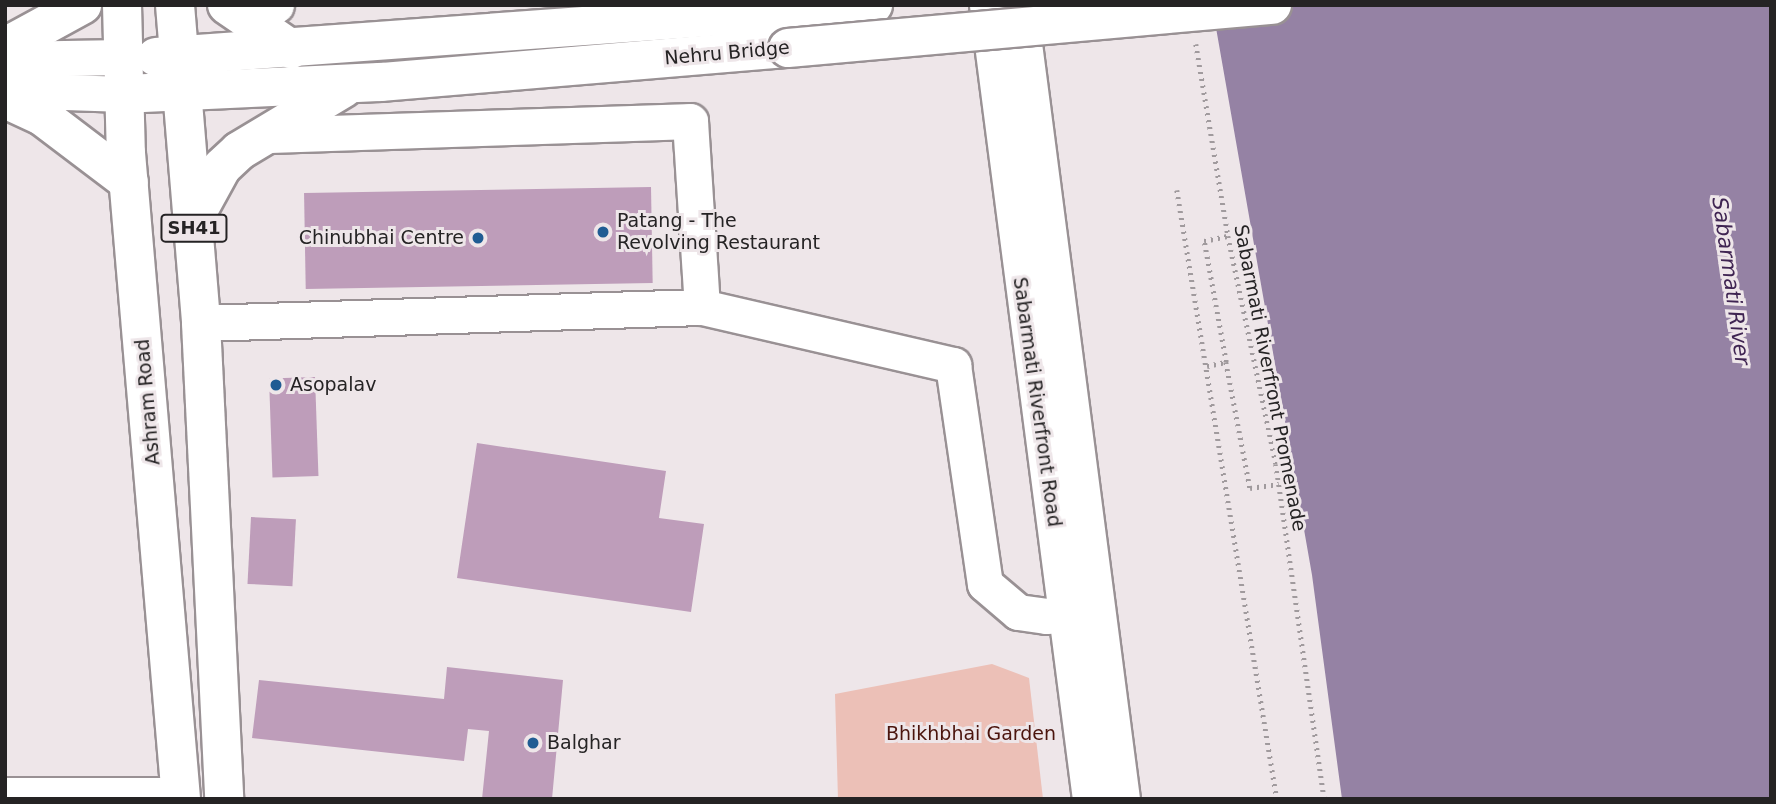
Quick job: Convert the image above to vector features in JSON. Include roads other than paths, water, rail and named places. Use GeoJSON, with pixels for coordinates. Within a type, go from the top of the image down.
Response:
{"type":"FeatureCollection","features":[{"type":"Feature","properties":{"kind":"main road"},"geometry":{"type":"LineString","coordinates":[[5,47],[82,5]]}},
{"type":"Feature","properties":{"kind":"main road","name":"Ashram Road"},"geometry":{"type":"LineString","coordinates":[[122,5],[128,182],[181,797]]}},
{"type":"Feature","properties":{"kind":"main road","name":"SH41"},"geometry":{"type":"LineString","coordinates":[[176,5],[201,323],[224,799]]}},
{"type":"Feature","properties":{"kind":"main road","name":"Nehru Bridge"},"geometry":{"type":"LineString","coordinates":[[181,74],[352,83],[786,30],[873,5]]}},
{"type":"Feature","properties":{"kind":"main road","name":"Nehru Bridge"},"geometry":{"type":"LineString","coordinates":[[181,74],[291,49],[786,30],[1272,5]]}},
{"type":"Feature","properties":{"kind":"main road"},"geometry":{"type":"LineString","coordinates":[[251,11],[291,49]]}},
{"type":"Feature","properties":{"kind":"main road"},"geometry":{"type":"LineString","coordinates":[[125,76],[181,74]]}},
{"type":"Feature","properties":{"kind":"main road"},"geometry":{"type":"LineString","coordinates":[[193,220],[222,167],[264,135],[352,83]]}},
{"type":"Feature","properties":{"kind":"main road"},"geometry":{"type":"LineString","coordinates":[[5,99],[43,116],[128,182]]}},
{"type":"Feature","properties":{"kind":"street","name":"Sabarmati Riverfront Road"},"geometry":{"type":"LineString","coordinates":[[987,5],[1082,614],[1122,799]]}},
{"type":"Feature","properties":{"kind":"street","name":"Sabarmati Riverfront Road"},"geometry":{"type":"LineString","coordinates":[[1019,5],[1082,614],[1090,799]]}},
{"type":"Feature","properties":{"kind":"street"},"geometry":{"type":"LineString","coordinates":[[5,59],[125,76]]}},
{"type":"Feature","properties":{"kind":"street"},"geometry":{"type":"LineString","coordinates":[[5,90],[125,76]]}},
{"type":"Feature","properties":{"kind":"street"},"geometry":{"type":"LineString","coordinates":[[264,135],[690,121],[702,307]]}},
{"type":"Feature","properties":{"kind":"street"},"geometry":{"type":"LineString","coordinates":[[201,323],[702,307],[953,365],[985,584],[1018,612],[1082,614]]}},
{"type":"Feature","properties":{"kind":"street"},"geometry":{"type":"LineString","coordinates":[[5,795],[181,797]]}},
{"type":"Feature","properties":{"kind":"water","name":"Sabarmati River"},"geometry":{"type":"Polygon","coordinates":[[[1212,5],[1771,5],[1771,799],[1342,799],[1312,575],[1212,5]]]}},
{"type":"Feature","properties":{"kind":"place","name":"Patang - The Revolving Restaurant"},"geometry":{"type":"Point","coordinates":[603,232]}},
{"type":"Feature","properties":{"kind":"place","name":"Chinubhai Centre"},"geometry":{"type":"Point","coordinates":[478,238]}},
{"type":"Feature","properties":{"kind":"place","name":"Asopalav"},"geometry":{"type":"Point","coordinates":[276,385]}},
{"type":"Feature","properties":{"kind":"place","name":"Balghar"},"geometry":{"type":"Point","coordinates":[533,743]}},
{"type":"Feature","properties":{"kind":"park label","name":"Bhikhbhai Garden"},"geometry":{"type":"Point","coordinates":[971,734]}}]}
